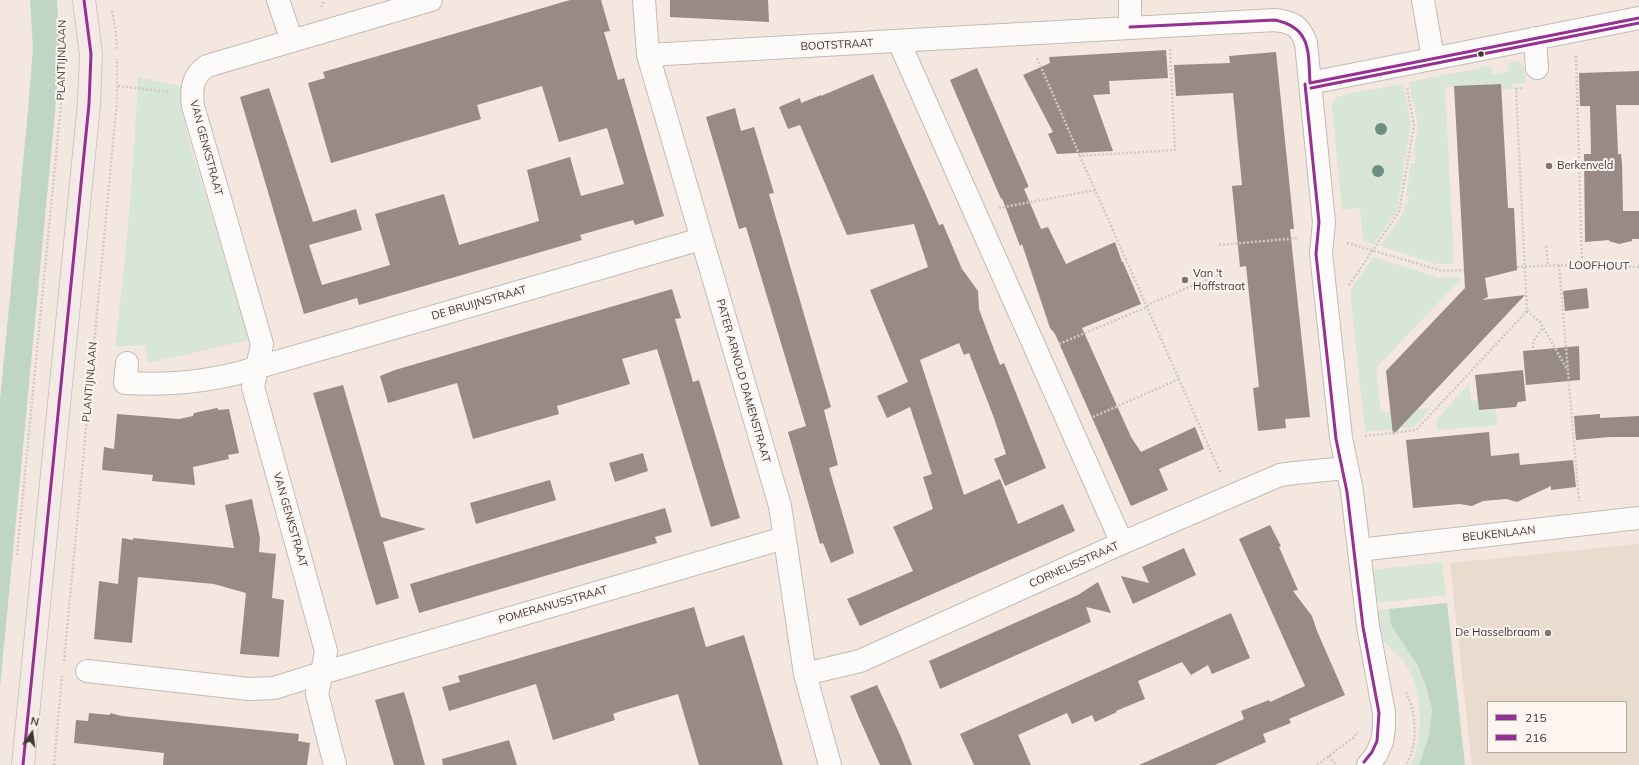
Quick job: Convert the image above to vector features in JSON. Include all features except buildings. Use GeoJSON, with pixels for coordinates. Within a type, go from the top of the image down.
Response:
{"type":"FeatureCollection","features":[{"type":"Feature","properties":{"kind":"main road"},"geometry":{"type":"LineString","coordinates":[[23,765],[89,104],[91,54],[84,0]]}},
{"type":"Feature","properties":{"kind":"street"},"geometry":{"type":"LineString","coordinates":[[278,0],[292,41]]}},
{"type":"Feature","properties":{"kind":"street","name":"VAN GENKSTRAAT"},"geometry":{"type":"LineString","coordinates":[[335,765],[317,694],[326,651],[253,387],[262,344],[193,106],[192,95],[195,78],[200,71],[207,66],[431,0]]}},
{"type":"Feature","properties":{"kind":"street","name":"PATER ARNOLD DAMENSTRAAT"},"geometry":{"type":"LineString","coordinates":[[644,0],[648,56],[780,506],[805,674],[830,765]]}},
{"type":"Feature","properties":{"kind":"street"},"geometry":{"type":"LineString","coordinates":[[1130,0],[1130,27]]}},
{"type":"Feature","properties":{"kind":"street"},"geometry":{"type":"LineString","coordinates":[[1423,0],[1433,58]]}},
{"type":"Feature","properties":{"kind":"street"},"geometry":{"type":"LineString","coordinates":[[1368,765],[1376,755],[1382,742],[1384,720],[1368,626],[1352,491],[1340,438],[1320,253],[1324,222],[1310,82],[1371,61],[1402,64],[1639,18]]}},
{"type":"Feature","properties":{"kind":"street","name":"BOOTSTRAAT"},"geometry":{"type":"LineString","coordinates":[[648,56],[1168,25],[1208,32],[1275,20],[1286,21],[1295,25],[1302,34],[1306,43],[1310,82]]}},
{"type":"Feature","properties":{"kind":"street"},"geometry":{"type":"LineString","coordinates":[[1534,78],[1535,38]]}},
{"type":"Feature","properties":{"kind":"street"},"geometry":{"type":"LineString","coordinates":[[899,42],[1122,543]]}},
{"type":"Feature","properties":{"kind":"street","name":"DE BRUIJNSTRAAT"},"geometry":{"type":"LineString","coordinates":[[257,367],[702,239]]}},
{"type":"Feature","properties":{"kind":"street"},"geometry":{"type":"LineString","coordinates":[[127,363],[125,383],[190,383],[213,379],[257,367]]}},
{"type":"Feature","properties":{"kind":"street","name":"CORNELISSTRAAT"},"geometry":{"type":"LineString","coordinates":[[805,674],[860,661],[1122,543],[1231,496],[1251,478],[1287,473],[1346,468]]}},
{"type":"Feature","properties":{"kind":"street","name":"BEUKENLAAN"},"geometry":{"type":"LineString","coordinates":[[1359,550],[1639,518]]}},
{"type":"Feature","properties":{"kind":"street","name":"POMERANUSSTRAAT"},"geometry":{"type":"LineString","coordinates":[[322,673],[784,538]]}},
{"type":"Feature","properties":{"kind":"street"},"geometry":{"type":"LineString","coordinates":[[87,671],[249,689],[274,688],[322,673]]}},
{"type":"Feature","properties":{"kind":"path","name":"PLANTIJNLAAN"},"geometry":{"type":"LineString","coordinates":[[64,661],[118,86],[116,33],[111,7]]}},
{"type":"Feature","properties":{"kind":"path"},"geometry":{"type":"LineString","coordinates":[[1080,156],[1175,150],[1168,25]]}},
{"type":"Feature","properties":{"kind":"path"},"geometry":{"type":"LineString","coordinates":[[1576,31],[1582,265]]}},
{"type":"Feature","properties":{"kind":"path","name":"PLANTIJNLAAN"},"geometry":{"type":"LineString","coordinates":[[17,561],[62,94],[63,34]]}},
{"type":"Feature","properties":{"kind":"path"},"geometry":{"type":"LineString","coordinates":[[1026,34],[1231,496]]}},
{"type":"Feature","properties":{"kind":"path"},"geometry":{"type":"LineString","coordinates":[[1324,288],[1350,285],[1399,212],[1414,125],[1402,64]]}},
{"type":"Feature","properties":{"kind":"path"},"geometry":{"type":"LineString","coordinates":[[1340,438],[1416,430],[1527,311],[1516,89],[1534,78]]}},
{"type":"Feature","properties":{"kind":"path"},"geometry":{"type":"LineString","coordinates":[[118,86],[192,95]]}},
{"type":"Feature","properties":{"kind":"path"},"geometry":{"type":"LineString","coordinates":[[975,213],[1095,190]]}},
{"type":"Feature","properties":{"kind":"path"},"geometry":{"type":"LineString","coordinates":[[1219,245],[1322,236],[1443,271],[1464,270]]}},
{"type":"Feature","properties":{"kind":"path"},"geometry":{"type":"LineString","coordinates":[[1546,246],[1548,265]]}},
{"type":"Feature","properties":{"kind":"path"},"geometry":{"type":"LineString","coordinates":[[1517,267],[1559,264],[1581,525]]}},
{"type":"Feature","properties":{"kind":"path","name":"LOOFHOUT"},"geometry":{"type":"LineString","coordinates":[[1559,264],[1639,266]]}},
{"type":"Feature","properties":{"kind":"path"},"geometry":{"type":"LineString","coordinates":[[1037,353],[1147,307],[1149,304],[1223,273]]}},
{"type":"Feature","properties":{"kind":"path"},"geometry":{"type":"LineString","coordinates":[[1527,311],[1540,322],[1568,370]]}},
{"type":"Feature","properties":{"kind":"path"},"geometry":{"type":"LineString","coordinates":[[1534,348],[1533,342],[1543,327]]}},
{"type":"Feature","properties":{"kind":"path"},"geometry":{"type":"LineString","coordinates":[[1070,427],[1179,379]]}},
{"type":"Feature","properties":{"kind":"path"},"geometry":{"type":"LineString","coordinates":[[54,765],[63,669]]}},
{"type":"Feature","properties":{"kind":"path"},"geometry":{"type":"LineString","coordinates":[[1329,756],[1336,765]]}},
{"type":"Feature","properties":{"kind":"shaded area","name":"De Hasselbraam"},"geometry":{"type":"Polygon","coordinates":[[[1639,544],[1639,765],[1472,765],[1450,563],[1639,544]]]}},
{"type":"Feature","properties":{"kind":"green space"},"geometry":{"type":"Polygon","coordinates":[[[30,0],[57,0],[60,49],[0,687],[0,400],[33,48],[30,0]]]}},
{"type":"Feature","properties":{"kind":"green space"},"geometry":{"type":"Polygon","coordinates":[[[1518,61],[1525,68],[1525,83],[1513,84],[1513,89],[1501,89],[1501,84],[1445,87],[1454,264],[1437,264],[1380,246],[1403,213],[1404,204],[1408,205],[1409,197],[1406,196],[1411,163],[1415,163],[1416,155],[1413,154],[1418,125],[1409,82],[1491,66],[1492,74],[1509,71],[1508,63],[1518,61]]]}},
{"type":"Feature","properties":{"kind":"green space"},"geometry":{"type":"Polygon","coordinates":[[[138,77],[185,87],[183,104],[186,131],[249,340],[148,363],[145,345],[115,347],[129,212],[138,77]]]}},
{"type":"Feature","properties":{"kind":"green space"},"geometry":{"type":"Polygon","coordinates":[[[1403,84],[1411,124],[1397,211],[1374,244],[1363,241],[1360,208],[1342,210],[1332,106],[1337,97],[1342,95],[1403,84]]]}},
{"type":"Feature","properties":{"kind":"green space"},"geometry":{"type":"Polygon","coordinates":[[[1373,257],[1440,278],[1459,277],[1461,279],[1376,368],[1381,413],[1431,408],[1414,427],[1365,432],[1350,291],[1373,257]]]}},
{"type":"Feature","properties":{"kind":"green space"},"geometry":{"type":"Polygon","coordinates":[[[1469,384],[1471,401],[1495,398],[1497,425],[1437,430],[1436,420],[1469,384]]]}},
{"type":"Feature","properties":{"kind":"green space"},"geometry":{"type":"Polygon","coordinates":[[[1442,562],[1446,595],[1376,603],[1372,570],[1442,562]]]}},
{"type":"Feature","properties":{"kind":"green space"},"geometry":{"type":"Polygon","coordinates":[[[1447,603],[1465,765],[1419,765],[1429,735],[1432,709],[1418,666],[1391,625],[1389,609],[1447,603]]]}},
{"type":"Feature","properties":{"kind":"green space"},"geometry":{"type":"Polygon","coordinates":[[[1389,609],[1391,625],[1418,666],[1432,709],[1429,735],[1419,765],[1411,765],[1420,727],[1420,713],[1415,685],[1411,673],[1404,662],[1384,641],[1378,630],[1377,611],[1389,609]]]}},
{"type":"Feature","properties":{"kind":"transit line","name":"215"},"geometry":{"type":"LineString","coordinates":[[23,765],[89,104],[91,54],[84,0]]}},
{"type":"Feature","properties":{"kind":"transit line","name":"215"},"geometry":{"type":"LineString","coordinates":[[1310,83],[1639,18]]}},
{"type":"Feature","properties":{"kind":"transit line","name":"215"},"geometry":{"type":"LineString","coordinates":[[1130,27],[1275,20],[1287,24],[1296,29],[1302,35],[1308,52],[1310,83]]}},
{"type":"Feature","properties":{"kind":"transit line","name":"216"},"geometry":{"type":"LineString","coordinates":[[1311,88],[1639,23]]}},
{"type":"Feature","properties":{"kind":"transit line","name":"216"},"geometry":{"type":"LineString","coordinates":[[1305,84],[1319,222],[1316,254],[1336,439],[1347,492],[1363,627],[1379,713],[1377,741],[1372,752],[1364,762]]}},
{"type":"Feature","properties":{"kind":"place","name":"Berkenveld"},"geometry":{"type":"Point","coordinates":[1549,166]}},
{"type":"Feature","properties":{"kind":"place","name":"Van 't Hoffstraat"},"geometry":{"type":"Point","coordinates":[1185,280]}},
{"type":"Feature","properties":{"kind":"place","name":"De Hasselbraam"},"geometry":{"type":"Point","coordinates":[1548,633]}}]}
